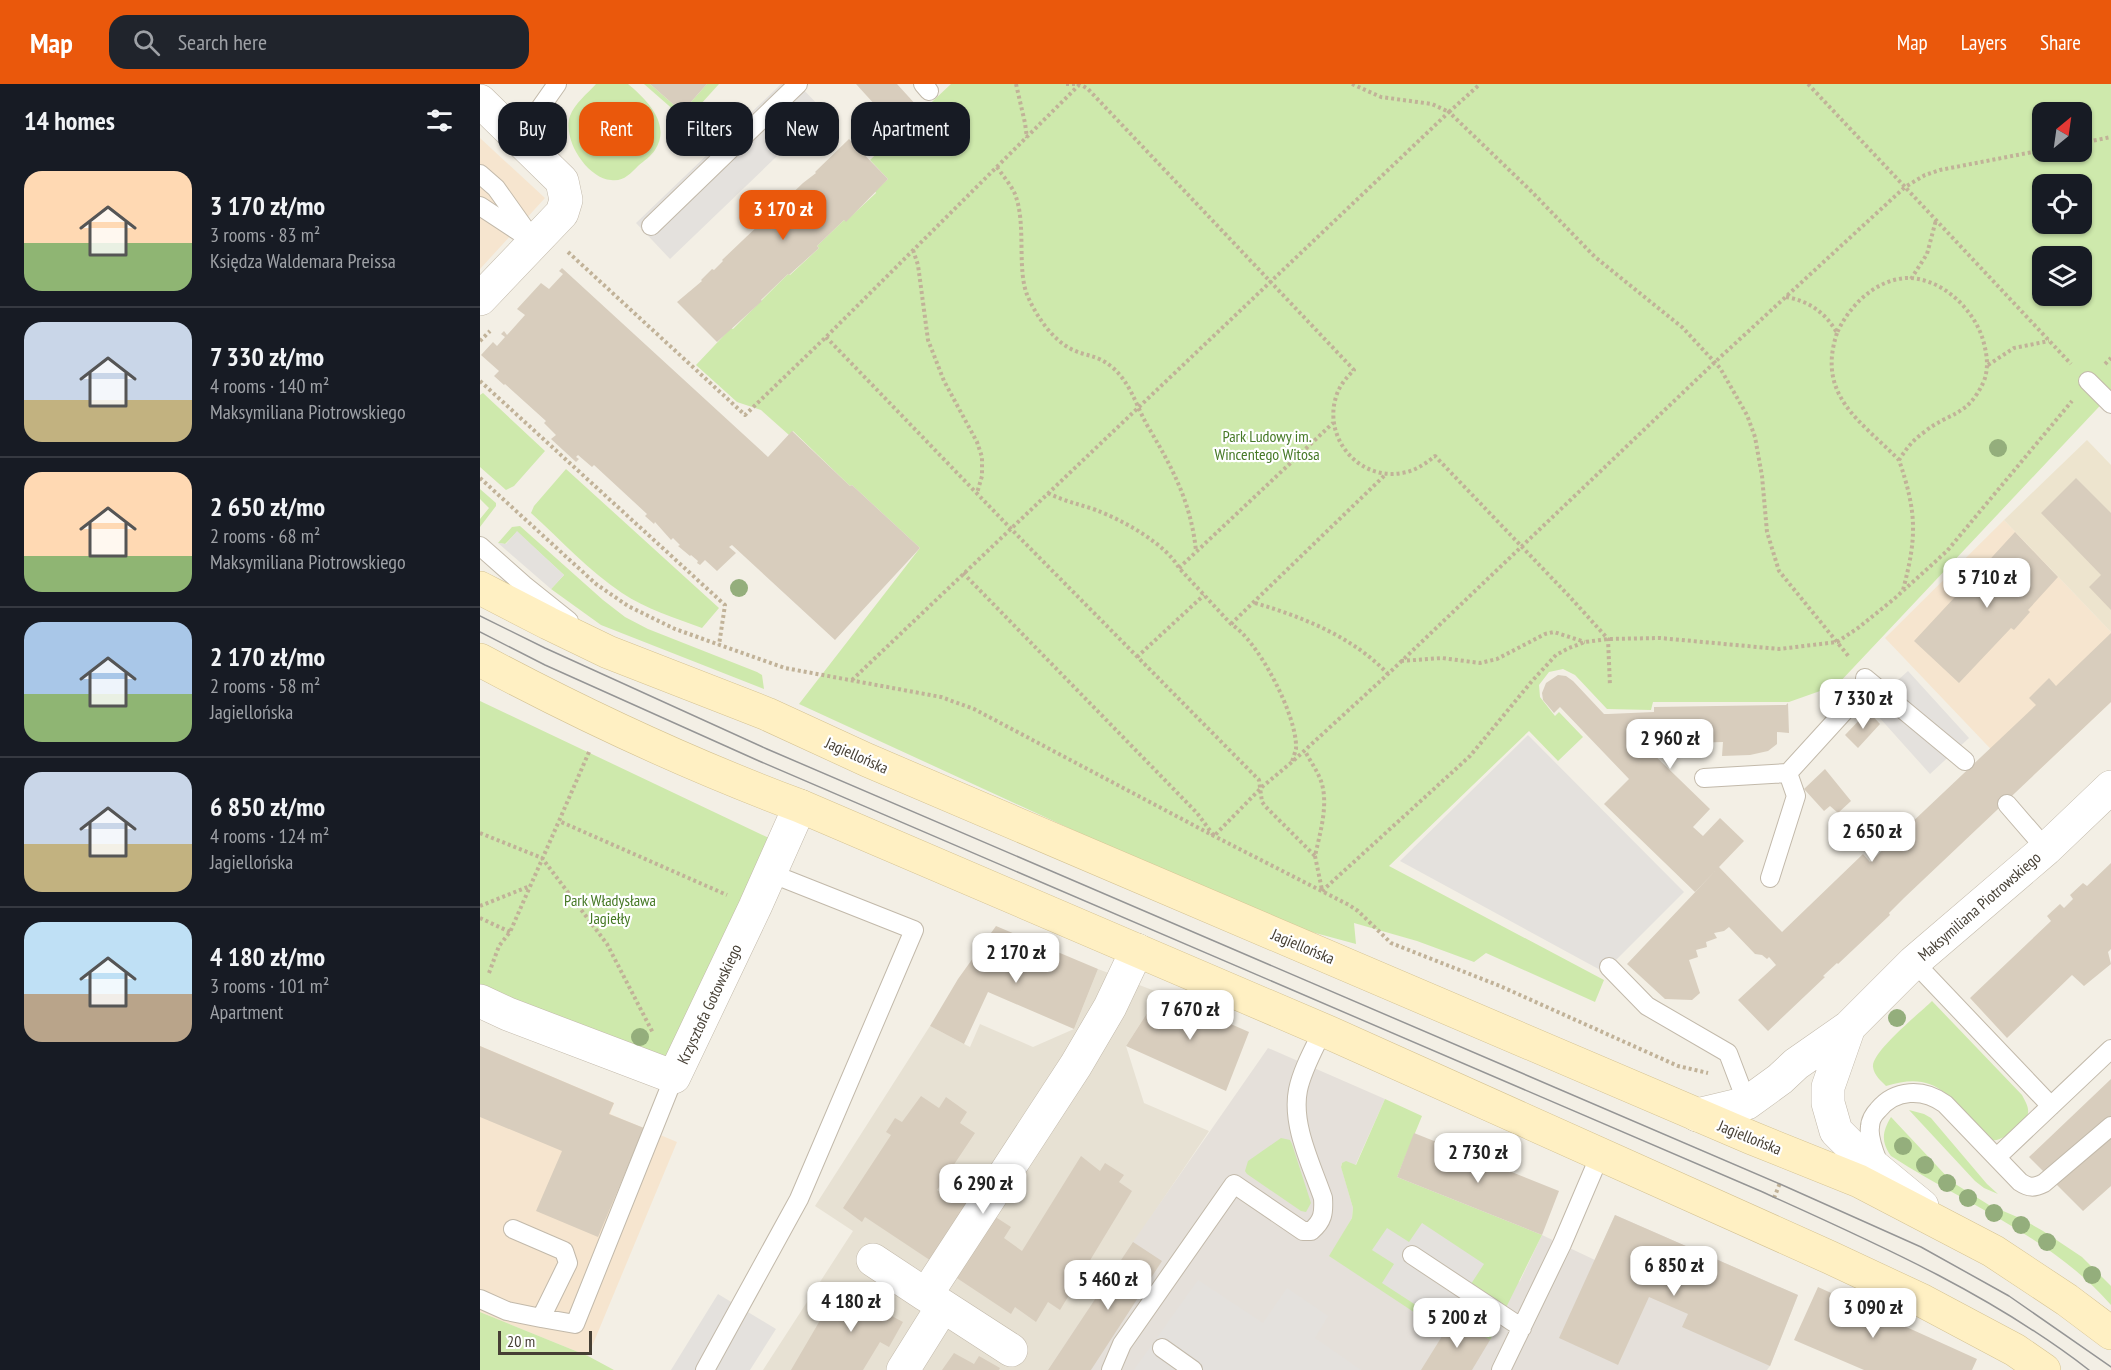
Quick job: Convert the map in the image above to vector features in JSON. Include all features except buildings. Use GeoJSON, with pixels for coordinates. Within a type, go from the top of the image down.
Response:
{"type":"FeatureCollection","features":[{"type":"Feature","properties":{"kind":"main road","name":"Jagiellońska"},"geometry":{"type":"LineString","coordinates":[[480,588],[608,652],[759,710],[867,760],[1697,1115],[1859,1181],[1993,1251],[2067,1300],[2111,1333]]}},
{"type":"Feature","properties":{"kind":"main road"},"geometry":{"type":"LineString","coordinates":[[480,660],[601,721],[736,782],[800,806],[1323,1030],[1923,1301],[2015,1350],[2044,1370]]}},
{"type":"Feature","properties":{"kind":"street"},"geometry":{"type":"LineString","coordinates":[[480,101],[498,118]]}},
{"type":"Feature","properties":{"kind":"street"},"geometry":{"type":"LineString","coordinates":[[488,312],[550,246],[567,200],[562,181],[537,156]]}},
{"type":"Feature","properties":{"kind":"street","name":"Maksymiliana Piotrowskiego"},"geometry":{"type":"LineString","coordinates":[[1697,1115],[1747,1103],[1796,1064],[1849,1027],[1914,962],[2046,849],[2111,787]]}},
{"type":"Feature","properties":{"kind":"street","name":"Krzysztofa Gotowskiego"},"geometry":{"type":"LineString","coordinates":[[484,991],[508,1014],[674,1077],[755,908],[800,806]]}},
{"type":"Feature","properties":{"kind":"street"},"geometry":{"type":"LineString","coordinates":[[903,1370],[934,1300],[1110,1007],[1137,950]]}},
{"type":"Feature","properties":{"kind":"street","name":"Maksymiliana Piotrowskiego"},"geometry":{"type":"LineString","coordinates":[[1849,1027],[1828,1087],[1828,1103],[1836,1131],[1944,1225]]}},
{"type":"Feature","properties":{"kind":"street"},"geometry":{"type":"LineString","coordinates":[[873,1260],[1011,1350]]}},
{"type":"Feature","properties":{"kind":"lane"},"geometry":{"type":"LineString","coordinates":[[544,102],[557,84]]}},
{"type":"Feature","properties":{"kind":"lane"},"geometry":{"type":"LineString","coordinates":[[651,226],[798,84]]}},
{"type":"Feature","properties":{"kind":"lane"},"geometry":{"type":"LineString","coordinates":[[480,174],[550,246]]}},
{"type":"Feature","properties":{"kind":"lane"},"geometry":{"type":"LineString","coordinates":[[480,206],[550,246]]}},
{"type":"Feature","properties":{"kind":"lane"},"geometry":{"type":"LineString","coordinates":[[2088,381],[2111,404]]}},
{"type":"Feature","properties":{"kind":"lane"},"geometry":{"type":"LineString","coordinates":[[480,546],[524,585],[608,652]]}},
{"type":"Feature","properties":{"kind":"lane"},"geometry":{"type":"LineString","coordinates":[[1704,778],[1788,773],[1868,680],[1965,761]]}},
{"type":"Feature","properties":{"kind":"lane"},"geometry":{"type":"LineString","coordinates":[[1770,878],[1796,796],[1788,773]]}},
{"type":"Feature","properties":{"kind":"lane"},"geometry":{"type":"LineString","coordinates":[[2007,804],[2046,849]]}},
{"type":"Feature","properties":{"kind":"lane"},"geometry":{"type":"LineString","coordinates":[[705,1370],[799,1199],[914,930],[770,873]]}},
{"type":"Feature","properties":{"kind":"lane"},"geometry":{"type":"LineString","coordinates":[[1914,962],[2050,1106]]}},
{"type":"Feature","properties":{"kind":"lane"},"geometry":{"type":"LineString","coordinates":[[1609,967],[1647,1006],[1728,1053],[1747,1103]]}},
{"type":"Feature","properties":{"kind":"lane"},"geometry":{"type":"LineString","coordinates":[[1111,1370],[1122,1344],[1234,1184],[1303,1231],[1311,1231],[1320,1223],[1324,1212],[1323,1198],[1297,1121],[1296,1106],[1298,1089],[1323,1030]]}},
{"type":"Feature","properties":{"kind":"lane"},"geometry":{"type":"LineString","coordinates":[[1997,1156],[2111,1048]]}},
{"type":"Feature","properties":{"kind":"lane"},"geometry":{"type":"LineString","coordinates":[[480,1299],[507,1311],[575,1324],[674,1077]]}},
{"type":"Feature","properties":{"kind":"lane"},"geometry":{"type":"LineString","coordinates":[[1884,1174],[1875,1155],[1870,1127],[1874,1115],[1885,1101],[1895,1095],[1923,1095],[1938,1099],[1997,1156],[2020,1182],[2027,1186],[2038,1186],[2111,1126]]}},
{"type":"Feature","properties":{"kind":"lane"},"geometry":{"type":"LineString","coordinates":[[1501,1370],[1562,1244],[1600,1155]]}},
{"type":"Feature","properties":{"kind":"lane"},"geometry":{"type":"LineString","coordinates":[[513,1229],[564,1251],[568,1263],[541,1318]]}},
{"type":"Feature","properties":{"kind":"lane"},"geometry":{"type":"LineString","coordinates":[[1412,1255],[1522,1328]]}},
{"type":"Feature","properties":{"kind":"lane"},"geometry":{"type":"LineString","coordinates":[[1162,1348],[1193,1370]]}},
{"type":"Feature","properties":{"kind":"path"},"geometry":{"type":"LineString","coordinates":[[1016,84],[1026,123],[1027,138]]}},
{"type":"Feature","properties":{"kind":"path"},"geometry":{"type":"LineString","coordinates":[[1066,84],[1080,84],[1088,88],[1354,370],[1343,382],[1336,396],[1333,423],[1340,444],[1352,459],[1368,469],[1386,474],[1412,470],[1435,456],[1608,639],[1610,686]]}},
{"type":"Feature","properties":{"kind":"path"},"geometry":{"type":"LineString","coordinates":[[550,246],[745,415],[1080,84]]}},
{"type":"Feature","properties":{"kind":"path"},"geometry":{"type":"LineString","coordinates":[[1352,84],[1380,97],[1432,104],[1449,112],[1595,257],[1683,328],[1715,362],[1738,398],[1755,436],[1762,476],[1767,532],[1779,571],[1837,642]]}},
{"type":"Feature","properties":{"kind":"path"},"geometry":{"type":"LineString","coordinates":[[852,680],[1480,84]]}},
{"type":"Feature","properties":{"kind":"path"},"geometry":{"type":"LineString","coordinates":[[1808,84],[2088,381]]}},
{"type":"Feature","properties":{"kind":"path"},"geometry":{"type":"LineString","coordinates":[[2092,140],[2111,137]]}},
{"type":"Feature","properties":{"kind":"path"},"geometry":{"type":"LineString","coordinates":[[1214,836],[1262,787],[1305,751],[1401,662],[1715,362],[1905,187],[1925,175],[1940,170],[2032,152]]}},
{"type":"Feature","properties":{"kind":"path"},"geometry":{"type":"LineString","coordinates":[[997,167],[1014,193],[1022,227],[1023,270],[1027,296],[1054,338],[1072,350],[1098,357],[1114,369],[1130,389],[1178,481],[1191,518],[1196,551]]}},
{"type":"Feature","properties":{"kind":"path"},"geometry":{"type":"LineString","coordinates":[[1910,279],[1927,254],[1936,219]]}},
{"type":"Feature","properties":{"kind":"path"},"geometry":{"type":"LineString","coordinates":[[913,250],[918,265],[928,340],[944,381],[977,442],[982,457],[982,476],[977,493]]}},
{"type":"Feature","properties":{"kind":"path"},"geometry":{"type":"LineString","coordinates":[[1899,460],[1910,443],[1924,432],[1958,414],[1968,406],[1984,380],[1988,365],[1980,327],[1970,313],[1957,299],[1941,288],[1910,279],[1885,284],[1867,293],[1843,318],[1837,333],[1832,360],[1834,382],[1842,402],[1855,418],[1899,460],[1908,487],[1914,533],[1902,592]]}},
{"type":"Feature","properties":{"kind":"path"},"geometry":{"type":"LineString","coordinates":[[1786,297],[1810,305],[1824,314],[1837,333]]}},
{"type":"Feature","properties":{"kind":"path"},"geometry":{"type":"LineString","coordinates":[[480,341],[488,312]]}},
{"type":"Feature","properties":{"kind":"path"},"geometry":{"type":"LineString","coordinates":[[826,337],[1010,528],[1259,780],[1262,787],[1262,802],[1314,856]]}},
{"type":"Feature","properties":{"kind":"path"},"geometry":{"type":"LineString","coordinates":[[1988,365],[2014,348],[2049,340]]}},
{"type":"Feature","properties":{"kind":"path"},"geometry":{"type":"LineString","coordinates":[[480,381],[725,605],[719,645]]}},
{"type":"Feature","properties":{"kind":"path"},"geometry":{"type":"LineString","coordinates":[[1179,568],[1333,423]]}},
{"type":"Feature","properties":{"kind":"path"},"geometry":{"type":"LineString","coordinates":[[1322,891],[1470,756],[1556,655],[1585,642],[1608,639],[1660,638],[1779,649],[1837,642],[1902,592],[1947,550],[2049,427]]}},
{"type":"Feature","properties":{"kind":"path"},"geometry":{"type":"LineString","coordinates":[[1231,624],[1386,474]]}},
{"type":"Feature","properties":{"kind":"path"},"geometry":{"type":"LineString","coordinates":[[480,477],[596,584],[628,606],[666,625],[785,668],[941,697],[974,709],[1358,911],[1391,943],[1500,986],[1678,1066],[1708,1073]]}},
{"type":"Feature","properties":{"kind":"path"},"geometry":{"type":"LineString","coordinates":[[1047,493],[1059,500],[1095,510],[1125,524],[1162,549],[1231,624],[1239,629],[1262,658],[1288,710],[1296,748],[1292,762]]}},
{"type":"Feature","properties":{"kind":"path"},"geometry":{"type":"LineString","coordinates":[[963,573],[1197,813],[1214,836]]}},
{"type":"Feature","properties":{"kind":"path"},"geometry":{"type":"LineString","coordinates":[[1137,657],[1204,595]]}},
{"type":"Feature","properties":{"kind":"path"},"geometry":{"type":"LineString","coordinates":[[1254,602],[1307,620],[1343,639],[1370,656],[1388,674]]}},
{"type":"Feature","properties":{"kind":"path"},"geometry":{"type":"LineString","coordinates":[[1401,662],[1443,658],[1480,663],[1497,659],[1545,634],[1554,632],[1585,642]]}},
{"type":"Feature","properties":{"kind":"path"},"geometry":{"type":"LineString","coordinates":[[484,991],[491,966],[500,946],[510,932],[593,743]]}},
{"type":"Feature","properties":{"kind":"path"},"geometry":{"type":"LineString","coordinates":[[1305,751],[1321,782],[1324,795],[1320,835],[1314,856],[1322,891]]}},
{"type":"Feature","properties":{"kind":"path"},"geometry":{"type":"LineString","coordinates":[[559,821],[755,908]]}},
{"type":"Feature","properties":{"kind":"path"},"geometry":{"type":"LineString","coordinates":[[480,832],[542,858],[607,944],[674,1077]]}},
{"type":"Feature","properties":{"kind":"path"},"geometry":{"type":"LineString","coordinates":[[480,906],[530,885]]}},
{"type":"Feature","properties":{"kind":"path"},"geometry":{"type":"LineString","coordinates":[[480,918],[510,932]]}},
{"type":"Feature","properties":{"kind":"shaded area"},"geometry":{"type":"Polygon","coordinates":[[[781,84],[798,84],[815,102],[765,102],[765,156],[777,156],[670,259],[636,223],[706,156],[753,156],[753,111],[781,84]]]}},
{"type":"Feature","properties":{"kind":"shaded area"},"geometry":{"type":"Polygon","coordinates":[[[480,138],[545,198],[480,269],[480,138]]]}},
{"type":"Feature","properties":{"kind":"shaded area"},"geometry":{"type":"Polygon","coordinates":[[[2087,440],[2111,465],[2111,632],[2004,520],[2087,440]]]}},
{"type":"Feature","properties":{"kind":"shaded area"},"geometry":{"type":"Polygon","coordinates":[[[2004,520],[2111,632],[2111,702],[2024,784],[1885,638],[2004,520]]]}},
{"type":"Feature","properties":{"kind":"shaded area"},"geometry":{"type":"Polygon","coordinates":[[[517,531],[564,575],[551,589],[498,543],[506,544],[517,531]]]}},
{"type":"Feature","properties":{"kind":"shaded area"},"geometry":{"type":"Polygon","coordinates":[[[1908,671],[1969,738],[1930,774],[1869,706],[1908,671]]]}},
{"type":"Feature","properties":{"kind":"shaded area"},"geometry":{"type":"Polygon","coordinates":[[[1528,735],[1684,892],[1604,972],[1400,861],[1528,735]]]}},
{"type":"Feature","properties":{"kind":"shaded area"},"geometry":{"type":"Polygon","coordinates":[[[1098,969],[1160,993],[1126,1046],[1144,1103],[1209,1131],[1048,1370],[763,1370],[853,1231],[815,1206],[930,1026],[970,1047],[980,1024],[1033,1047],[1074,1029],[1098,969]]]}},
{"type":"Feature","properties":{"kind":"shaded area"},"geometry":{"type":"Polygon","coordinates":[[[480,1046],[614,1103],[610,1114],[677,1142],[588,1356],[480,1312],[480,1046]]]}},
{"type":"Feature","properties":{"kind":"shaded area"},"geometry":{"type":"Polygon","coordinates":[[[1268,1048],[1385,1099],[1355,1166],[1342,1163],[1353,1208],[1352,1218],[1330,1256],[1445,1331],[1454,1317],[1520,1281],[1542,1235],[1595,1260],[1615,1215],[1798,1295],[1770,1366],[1767,1370],[1048,1370],[1133,1242],[1268,1048]]]}},
{"type":"Feature","properties":{"kind":"shaded area"},"geometry":{"type":"Polygon","coordinates":[[[1422,1223],[1484,1264],[1445,1324],[1382,1283],[1394,1264],[1372,1250],[1387,1228],[1409,1242],[1422,1223]]]}},
{"type":"Feature","properties":{"kind":"shaded area"},"geometry":{"type":"Polygon","coordinates":[[[1198,1280],[1263,1323],[1287,1288],[1328,1316],[1315,1338],[1361,1370],[1134,1370],[1198,1280]]]}},
{"type":"Feature","properties":{"kind":"shaded area"},"geometry":{"type":"Polygon","coordinates":[[[718,1294],[776,1329],[750,1370],[671,1370],[718,1294]]]}},
{"type":"Feature","properties":{"kind":"green space"},"geometry":{"type":"Polygon","coordinates":[[[596,84],[628,84],[646,102],[579,102],[579,156],[649,156],[623,179],[602,178],[593,172],[578,156],[570,135],[568,125],[570,116],[578,103],[596,84]]]}},
{"type":"Feature","properties":{"kind":"green space"},"geometry":{"type":"Polygon","coordinates":[[[644,84],[650,84],[671,102],[666,103],[644,84]]]}},
{"type":"Feature","properties":{"kind":"green space"},"geometry":{"type":"Polygon","coordinates":[[[707,84],[719,84],[703,102],[691,102],[707,84]]]}},
{"type":"Feature","properties":{"kind":"green space","name":"Park Ludowy im. Wincentego Witosa"},"geometry":{"type":"Polygon","coordinates":[[[951,84],[2111,84],[2111,394],[1837,685],[1789,702],[1653,702],[1651,710],[1607,709],[1575,675],[1563,669],[1549,672],[1539,685],[1540,697],[1555,716],[1559,712],[1583,737],[1558,761],[1529,731],[1389,866],[1604,980],[1595,1002],[1486,953],[1474,962],[1417,941],[1354,923],[1356,944],[1271,921],[799,704],[920,548],[852,485],[850,486],[793,431],[789,435],[761,410],[737,402],[696,365],[731,328],[733,329],[788,274],[790,275],[819,248],[817,246],[876,193],[875,191],[888,179],[870,160],[874,156],[970,156],[970,102],[932,102],[951,84]]]}},
{"type":"Feature","properties":{"kind":"green space"},"geometry":{"type":"Polygon","coordinates":[[[654,112],[660,131],[654,151],[654,112]]]}},
{"type":"Feature","properties":{"kind":"green space"},"geometry":{"type":"Polygon","coordinates":[[[483,393],[545,451],[514,486],[506,490],[480,467],[480,395],[483,393]]]}},
{"type":"Feature","properties":{"kind":"green space"},"geometry":{"type":"Polygon","coordinates":[[[566,469],[719,608],[702,628],[671,617],[622,593],[587,565],[531,513],[534,506],[566,469]]]}},
{"type":"Feature","properties":{"kind":"green space"},"geometry":{"type":"Polygon","coordinates":[[[480,489],[496,503],[496,506],[480,527],[480,519],[489,508],[480,499],[480,489]]]}},
{"type":"Feature","properties":{"kind":"green space"},"geometry":{"type":"Polygon","coordinates":[[[520,526],[625,617],[648,629],[757,672],[762,675],[764,689],[601,625],[551,589],[564,575],[517,532],[505,544],[498,543],[512,527],[520,526]]]}},
{"type":"Feature","properties":{"kind":"green space","name":"Park Władysława Jagiełły"},"geometry":{"type":"Polygon","coordinates":[[[480,701],[769,838],[674,1077],[480,1001],[480,701]]]}},
{"type":"Feature","properties":{"kind":"green space"},"geometry":{"type":"Polygon","coordinates":[[[1932,1001],[2022,1095],[2028,1108],[2027,1117],[2014,1131],[2003,1138],[1993,1140],[1984,1135],[1954,1101],[1936,1087],[1914,1081],[1886,1086],[1875,1073],[1874,1060],[1880,1052],[1932,1001]]]}},
{"type":"Feature","properties":{"kind":"green space"},"geometry":{"type":"Polygon","coordinates":[[[1385,1099],[1422,1116],[1397,1177],[1542,1235],[1490,1340],[1454,1317],[1444,1332],[1329,1256],[1352,1218],[1353,1208],[1341,1167],[1342,1163],[1346,1161],[1356,1165],[1385,1099]]]}},
{"type":"Feature","properties":{"kind":"green space"},"geometry":{"type":"Polygon","coordinates":[[[1909,1110],[1931,1118],[1998,1194],[1975,1181],[1909,1110]]]}},
{"type":"Feature","properties":{"kind":"green space"},"geometry":{"type":"Polygon","coordinates":[[[1891,1117],[1952,1182],[1989,1205],[2043,1231],[2082,1257],[2111,1286],[2111,1305],[2088,1281],[2035,1241],[1891,1156],[1884,1137],[1891,1117]]]}},
{"type":"Feature","properties":{"kind":"green space"},"geometry":{"type":"Polygon","coordinates":[[[1281,1138],[1290,1140],[1292,1144],[1311,1203],[1306,1212],[1301,1211],[1245,1171],[1248,1161],[1281,1138]]]}},
{"type":"Feature","properties":{"kind":"green space"},"geometry":{"type":"Polygon","coordinates":[[[480,1312],[588,1356],[614,1370],[480,1370],[480,1312]]]}},
{"type":"Feature","properties":{"kind":"tram line"},"geometry":{"type":"LineString","coordinates":[[480,616],[767,749],[1780,1184],[1921,1247],[2009,1296],[2111,1367]]}},
{"type":"Feature","properties":{"kind":"tram line"},"geometry":{"type":"LineString","coordinates":[[480,632],[545,665],[759,761],[1844,1229],[1970,1292],[2011,1316],[2089,1370]]}}]}
